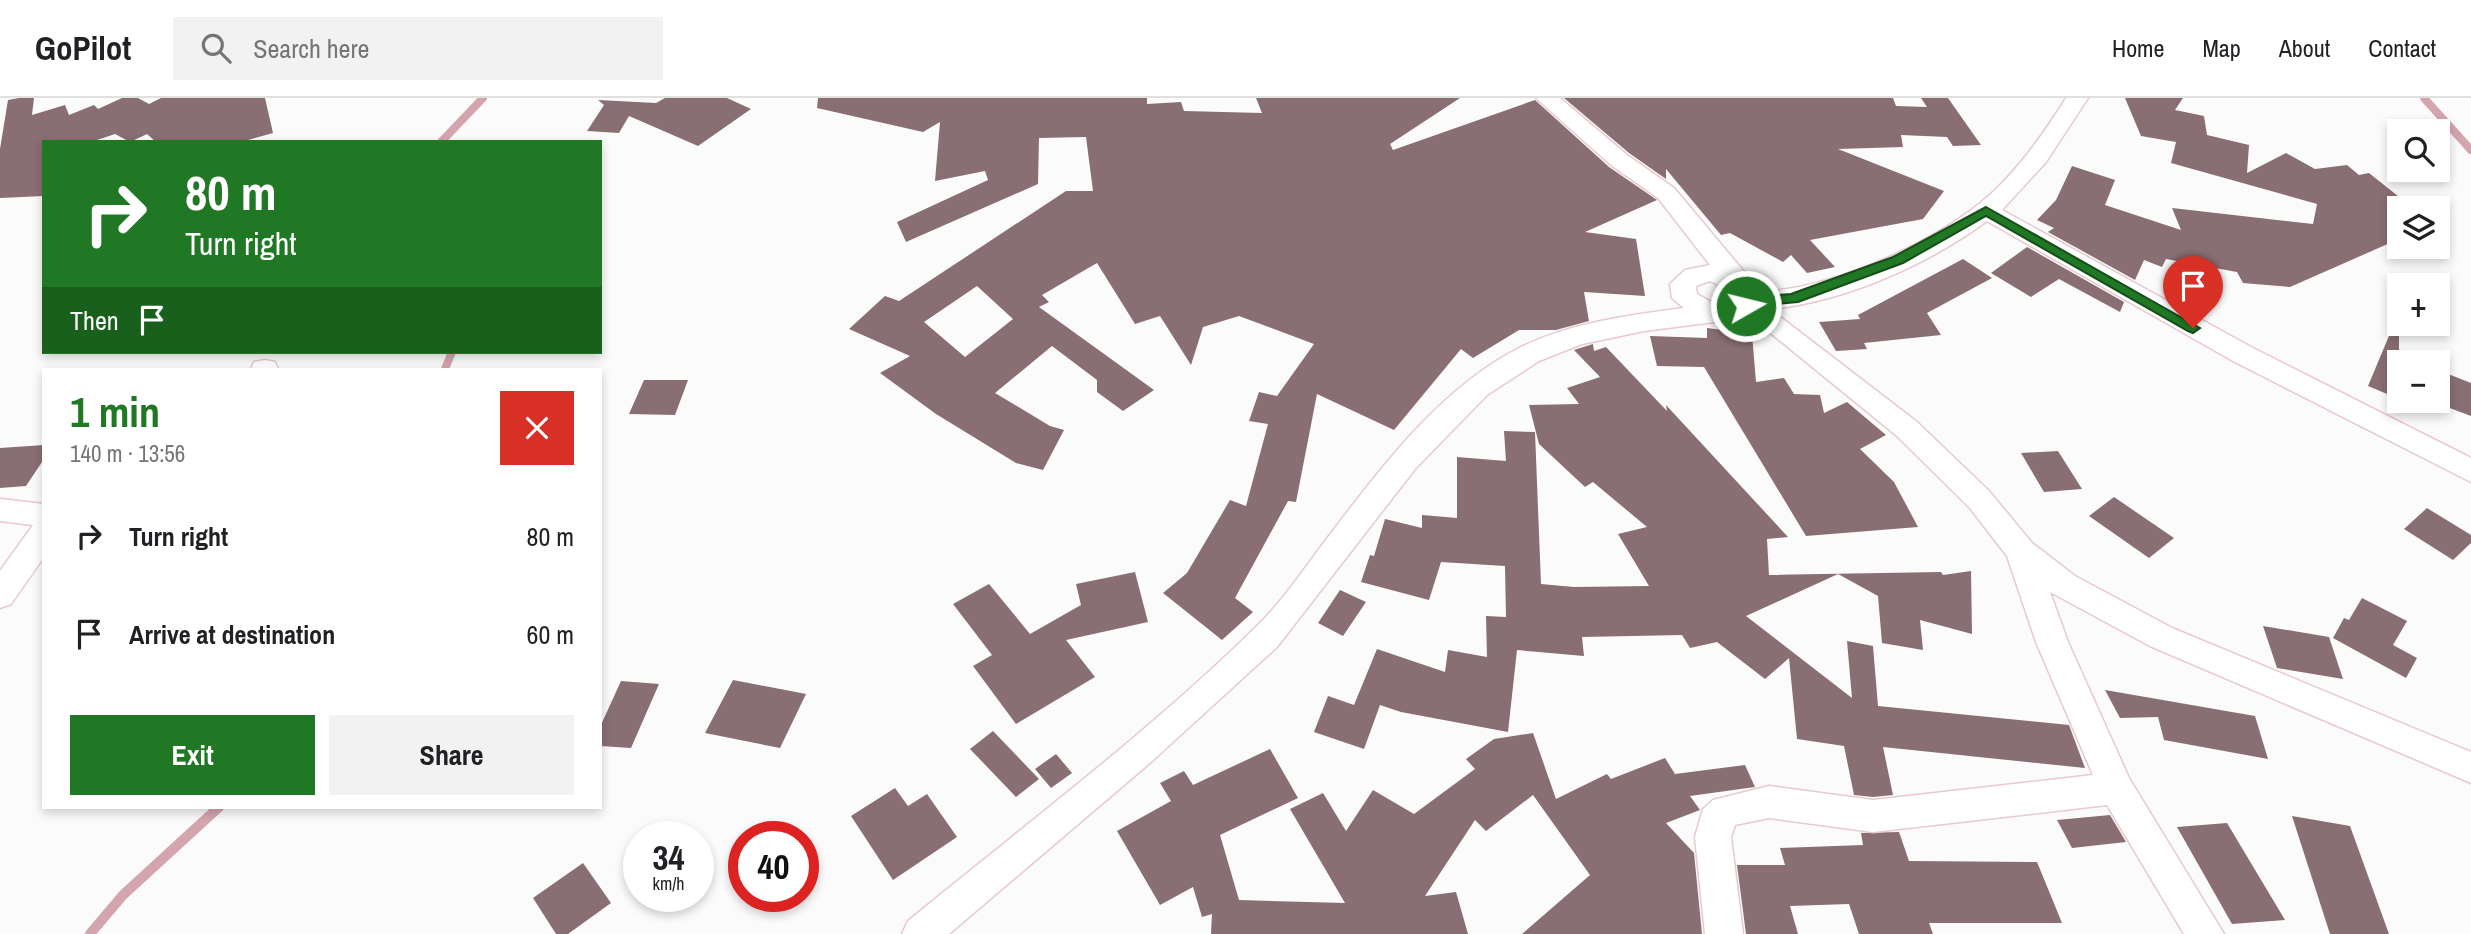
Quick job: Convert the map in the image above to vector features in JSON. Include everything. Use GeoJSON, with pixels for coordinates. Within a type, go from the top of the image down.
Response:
{"type":"FeatureCollection","features":[{"type":"Feature","properties":{"kind":"street"},"geometry":{"type":"LineString","coordinates":[[1547,98],[1619,160],[1666,193],[1745,298],[1763,303],[1793,298],[1898,260],[1986,211],[2049,144],[2077,98]]}},
{"type":"Feature","properties":{"kind":"street"},"geometry":{"type":"LineString","coordinates":[[1986,211],[2242,354],[2471,471]]}},
{"type":"Feature","properties":{"kind":"street"},"geometry":{"type":"LineString","coordinates":[[1694,232],[1685,285],[1691,304],[1715,314]]}},
{"type":"Feature","properties":{"kind":"street"},"geometry":{"type":"LineString","coordinates":[[1652,320],[1674,304],[1695,274],[1715,273],[1936,455],[2021,551],[2064,585],[2161,637],[2471,768]]}},
{"type":"Feature","properties":{"kind":"street"},"geometry":{"type":"LineString","coordinates":[[921,934],[1268,636],[1393,476],[1454,410],[1527,355],[1600,330],[1652,320],[1731,314],[1745,298]]}},
{"type":"Feature","properties":{"kind":"street"},"geometry":{"type":"LineString","coordinates":[[1782,329],[1779,310],[1793,298]]}},
{"type":"Feature","properties":{"kind":"street"},"geometry":{"type":"LineString","coordinates":[[0,510],[42,515]]}},
{"type":"Feature","properties":{"kind":"street"},"geometry":{"type":"LineString","coordinates":[[0,595],[42,536]]}},
{"type":"Feature","properties":{"kind":"street"},"geometry":{"type":"LineString","coordinates":[[2021,551],[2052,642],[2116,788],[2205,934]]}},
{"type":"Feature","properties":{"kind":"street"},"geometry":{"type":"LineString","coordinates":[[1724,934],[1713,836],[1716,820],[1725,811],[1769,802],[1873,816],[2116,788]]}},
{"type":"Feature","properties":{"kind":"building"},"geometry":{"type":"Polygon","coordinates":[[[34,98],[32,115],[65,105],[69,115],[94,105],[98,109],[122,98],[138,98],[149,104],[161,98],[265,98],[273,133],[248,140],[154,140],[147,134],[134,140],[126,140],[115,134],[97,140],[42,140],[42,196],[0,198],[0,149],[8,100],[34,98]]]}},
{"type":"Feature","properties":{"kind":"building"},"geometry":{"type":"Polygon","coordinates":[[[665,98],[727,98],[751,109],[698,146],[629,116],[619,133],[587,131],[604,105],[598,100],[656,103],[665,98]]]}},
{"type":"Feature","properties":{"kind":"building"},"geometry":{"type":"Polygon","coordinates":[[[818,98],[1147,98],[1147,104],[1181,102],[1184,111],[1262,113],[1256,98],[1460,98],[1390,144],[1393,150],[1535,100],[1609,167],[1657,200],[1585,232],[1636,239],[1645,296],[1584,292],[1589,321],[1556,330],[1519,330],[1473,358],[1461,349],[1394,430],[1317,394],[1296,502],[1288,501],[1235,598],[1253,612],[1222,640],[1163,593],[1187,573],[1230,500],[1246,506],[1268,424],[1249,421],[1259,392],[1277,396],[1314,344],[1239,316],[1203,327],[1191,365],[1160,316],[1135,324],[1097,263],[1042,295],[1049,302],[1039,307],[1154,390],[1123,411],[1097,392],[1097,380],[1052,346],[995,393],[1050,426],[1064,430],[1043,470],[1016,463],[936,414],[880,373],[910,356],[849,329],[885,296],[899,301],[1066,191],[1093,191],[1086,137],[1039,138],[1038,184],[906,242],[897,222],[988,180],[985,171],[935,181],[940,122],[923,132],[817,108],[818,98]],[[977,286],[924,322],[965,357],[1013,319],[977,286]]]}},
{"type":"Feature","properties":{"kind":"building"},"geometry":{"type":"Polygon","coordinates":[[[1564,98],[1893,98],[1896,106],[1927,107],[1921,98],[1948,98],[1981,145],[1953,146],[1947,137],[1901,135],[1903,147],[1838,149],[1944,191],[1923,219],[1810,240],[1835,267],[1807,273],[1791,255],[1783,262],[1730,233],[1721,235],[1666,169],[1666,179],[1629,153],[1564,98]]]}},
{"type":"Feature","properties":{"kind":"building"},"geometry":{"type":"Polygon","coordinates":[[[2125,98],[2183,98],[2175,110],[2204,116],[2207,135],[2249,145],[2247,173],[2286,153],[2315,169],[2347,165],[2359,175],[2369,173],[2398,196],[2387,196],[2387,244],[2290,287],[2243,283],[2237,272],[2166,259],[2162,267],[2144,260],[2135,280],[2048,232],[2054,228],[2037,220],[2056,200],[2072,166],[2115,180],[2105,205],[2181,230],[2172,208],[2313,224],[2317,204],[2171,163],[2176,142],[2141,136],[2125,98]]]}},
{"type":"Feature","properties":{"kind":"building"},"geometry":{"type":"Polygon","coordinates":[[[2027,247],[2124,302],[2120,312],[2059,279],[2031,297],[1991,273],[2027,247]]]}},
{"type":"Feature","properties":{"kind":"building"},"geometry":{"type":"Polygon","coordinates":[[[1963,259],[1992,278],[1927,313],[1941,335],[1864,343],[1867,349],[1836,351],[1819,322],[1860,319],[1858,315],[1963,259]]]}},
{"type":"Feature","properties":{"kind":"building"},"geometry":{"type":"Polygon","coordinates":[[[1707,328],[1752,334],[1756,382],[1784,378],[1794,394],[1820,395],[1824,413],[1847,402],[1886,435],[1860,449],[1894,482],[1918,527],[1806,536],[1704,367],[1657,366],[1650,336],[1707,338],[1707,328]]]}},
{"type":"Feature","properties":{"kind":"building"},"geometry":{"type":"Polygon","coordinates":[[[2389,336],[2399,336],[2399,350],[2387,350],[2387,394],[2368,386],[2389,336]]]}},
{"type":"Feature","properties":{"kind":"building"},"geometry":{"type":"Polygon","coordinates":[[[1593,344],[1594,351],[1606,347],[1667,411],[1666,405],[1788,537],[1767,539],[1769,575],[1941,572],[1943,575],[1971,571],[1972,634],[1920,620],[1923,650],[1882,643],[1878,596],[1838,574],[1746,616],[1852,698],[1847,641],[1873,646],[1878,706],[2069,725],[2085,768],[1883,747],[1893,795],[1854,795],[1844,746],[1797,739],[1789,658],[1765,679],[1717,642],[1690,648],[1682,635],[1582,637],[1584,656],[1517,650],[1508,732],[1401,712],[1380,705],[1364,749],[1314,732],[1328,696],[1354,705],[1377,649],[1445,672],[1448,650],[1487,657],[1486,616],[1506,617],[1505,566],[1441,562],[1429,600],[1361,582],[1370,555],[1374,556],[1385,519],[1422,528],[1422,515],[1457,518],[1457,457],[1506,461],[1504,431],[1535,432],[1541,584],[1574,587],[1649,586],[1618,534],[1647,527],[1593,482],[1585,487],[1539,444],[1529,405],[1579,404],[1567,388],[1600,377],[1574,350],[1593,344]]]}},
{"type":"Feature","properties":{"kind":"building"},"geometry":{"type":"Polygon","coordinates":[[[2450,375],[2471,383],[2471,416],[2450,408],[2450,375]]]}},
{"type":"Feature","properties":{"kind":"building"},"geometry":{"type":"Polygon","coordinates":[[[644,380],[688,380],[675,415],[629,414],[644,380]]]}},
{"type":"Feature","properties":{"kind":"building"},"geometry":{"type":"Polygon","coordinates":[[[42,445],[42,462],[26,486],[0,488],[0,448],[42,445]]]}},
{"type":"Feature","properties":{"kind":"building"},"geometry":{"type":"Polygon","coordinates":[[[2058,451],[2082,489],[2044,492],[2021,453],[2058,451]]]}},
{"type":"Feature","properties":{"kind":"building"},"geometry":{"type":"Polygon","coordinates":[[[2114,497],[2174,538],[2149,558],[2089,516],[2114,497]]]}},
{"type":"Feature","properties":{"kind":"building"},"geometry":{"type":"Polygon","coordinates":[[[2427,508],[2471,535],[2471,543],[2453,560],[2404,529],[2427,508]]]}},
{"type":"Feature","properties":{"kind":"building"},"geometry":{"type":"Polygon","coordinates":[[[1135,572],[1148,622],[1066,640],[1095,677],[1016,724],[973,666],[992,655],[953,604],[989,584],[1030,634],[1081,605],[1076,584],[1135,572]]]}},
{"type":"Feature","properties":{"kind":"building"},"geometry":{"type":"Polygon","coordinates":[[[1340,590],[1366,602],[1343,636],[1318,623],[1340,590]]]}},
{"type":"Feature","properties":{"kind":"building"},"geometry":{"type":"Polygon","coordinates":[[[2362,598],[2407,621],[2393,645],[2417,658],[2406,678],[2333,638],[2344,618],[2349,620],[2362,598]]]}},
{"type":"Feature","properties":{"kind":"building"},"geometry":{"type":"Polygon","coordinates":[[[2263,626],[2329,637],[2343,679],[2277,668],[2263,626]]]}},
{"type":"Feature","properties":{"kind":"building"},"geometry":{"type":"Polygon","coordinates":[[[733,680],[806,694],[780,748],[705,733],[733,680]]]}},
{"type":"Feature","properties":{"kind":"building"},"geometry":{"type":"Polygon","coordinates":[[[621,681],[659,684],[631,748],[602,746],[602,723],[621,681]]]}},
{"type":"Feature","properties":{"kind":"building"},"geometry":{"type":"Polygon","coordinates":[[[2105,690],[2255,716],[2268,759],[2164,740],[2158,717],[2120,718],[2105,690]]]}},
{"type":"Feature","properties":{"kind":"building"},"geometry":{"type":"Polygon","coordinates":[[[993,731],[1039,779],[1016,797],[970,749],[993,731]]]}},
{"type":"Feature","properties":{"kind":"building"},"geometry":{"type":"Polygon","coordinates":[[[1533,733],[1556,799],[1607,774],[1611,779],[1665,758],[1675,774],[1745,765],[1755,787],[1690,796],[1700,810],[1666,823],[1694,853],[1702,934],[1522,934],[1590,875],[1533,795],[1486,831],[1475,820],[1425,896],[1456,892],[1468,934],[1211,934],[1212,914],[1202,917],[1193,887],[1160,905],[1117,831],[1171,801],[1160,783],[1184,771],[1193,785],[1270,749],[1298,798],[1220,835],[1239,900],[1345,903],[1290,809],[1323,793],[1346,831],[1373,790],[1414,814],[1475,769],[1466,759],[1494,739],[1533,733]]]}},
{"type":"Feature","properties":{"kind":"building"},"geometry":{"type":"Polygon","coordinates":[[[1056,754],[1072,773],[1051,788],[1035,769],[1056,754]]]}},
{"type":"Feature","properties":{"kind":"building"},"geometry":{"type":"Polygon","coordinates":[[[895,788],[908,806],[927,794],[957,837],[893,880],[851,816],[895,788]]]}},
{"type":"Feature","properties":{"kind":"building"},"geometry":{"type":"Polygon","coordinates":[[[2110,815],[2126,842],[2072,848],[2057,820],[2110,815]]]}},
{"type":"Feature","properties":{"kind":"building"},"geometry":{"type":"Polygon","coordinates":[[[2292,816],[2350,826],[2389,934],[2330,934],[2292,816]]]}},
{"type":"Feature","properties":{"kind":"building"},"geometry":{"type":"Polygon","coordinates":[[[2227,823],[2285,920],[2232,924],[2177,827],[2227,823]]]}},
{"type":"Feature","properties":{"kind":"building"},"geometry":{"type":"Polygon","coordinates":[[[1899,832],[1909,861],[2037,862],[2062,923],[1929,923],[1933,934],[1859,934],[1849,904],[1790,906],[1798,934],[1746,934],[1737,865],[1785,865],[1780,848],[1863,845],[1861,833],[1899,832]]]}},
{"type":"Feature","properties":{"kind":"building"},"geometry":{"type":"Polygon","coordinates":[[[583,863],[611,903],[568,934],[556,934],[533,898],[583,863]]]}},
{"type":"Feature","properties":{"kind":"waterway"},"geometry":{"type":"LineString","coordinates":[[443,140],[483,98]]}},
{"type":"Feature","properties":{"kind":"waterway"},"geometry":{"type":"LineString","coordinates":[[2424,98],[2471,150]]}},
{"type":"Feature","properties":{"kind":"waterway"},"geometry":{"type":"LineString","coordinates":[[445,368],[451,354]]}},
{"type":"Feature","properties":{"kind":"waterway"},"geometry":{"type":"LineString","coordinates":[[90,934],[123,895],[217,809]]}},
{"type":"Feature","properties":{"kind":"route"},"geometry":{"type":"LineString","coordinates":[[1746,306],[1747,301],[1763,303],[1793,298],[1898,260],[1986,211],[2193,328]]}}]}
